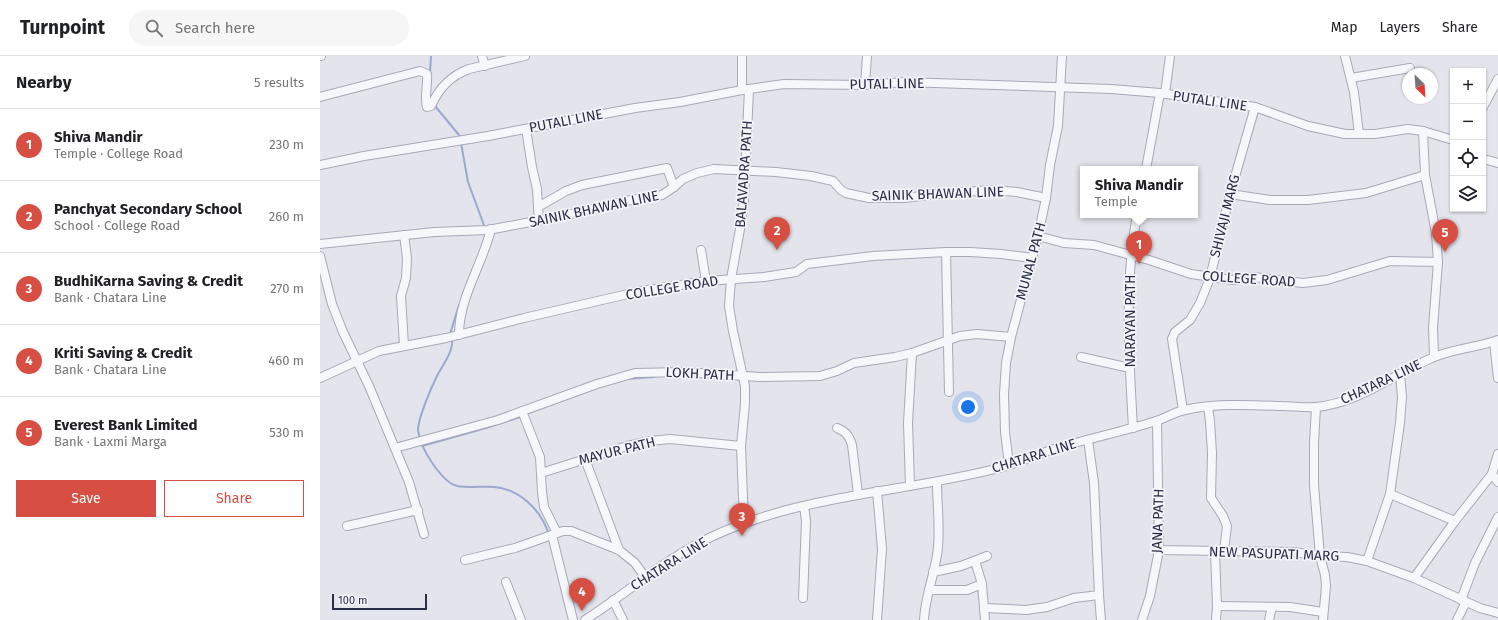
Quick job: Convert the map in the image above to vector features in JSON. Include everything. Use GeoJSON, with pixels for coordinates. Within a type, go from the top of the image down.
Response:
{"type":"FeatureCollection","features":[{"type":"Feature","properties":{"kind":"street"},"geometry":{"type":"LineString","coordinates":[[482,56],[485,66]]}},
{"type":"Feature","properties":{"kind":"street"},"geometry":{"type":"LineString","coordinates":[[320,97],[420,71],[427,74],[426,107],[433,102],[442,86],[451,77],[469,69],[525,56]]}},
{"type":"Feature","properties":{"kind":"street","name":"BALAVADRA PATH"},"geometry":{"type":"LineString","coordinates":[[742,56],[745,90],[746,170],[744,200],[731,279],[729,306],[733,331],[744,376],[746,404],[741,446],[744,524]]}},
{"type":"Feature","properties":{"kind":"street"},"geometry":{"type":"LineString","coordinates":[[865,85],[867,56]]}},
{"type":"Feature","properties":{"kind":"street","name":"MUNAL PATH"},"geometry":{"type":"LineString","coordinates":[[1009,465],[1005,432],[1004,394],[1006,363],[1011,337],[1033,258],[1046,198],[1050,165],[1058,126],[1062,56]]}},
{"type":"Feature","properties":{"kind":"street"},"geometry":{"type":"LineString","coordinates":[[1147,166],[1170,56]]}},
{"type":"Feature","properties":{"kind":"street"},"geometry":{"type":"LineString","coordinates":[[1345,56],[1354,92],[1359,134]]}},
{"type":"Feature","properties":{"kind":"street"},"geometry":{"type":"LineString","coordinates":[[1351,78],[1402,69]]}},
{"type":"Feature","properties":{"kind":"street"},"geometry":{"type":"LineString","coordinates":[[1485,104],[1495,90],[1498,79]]}},
{"type":"Feature","properties":{"kind":"street","name":"PUTALI LINE"},"geometry":{"type":"LineString","coordinates":[[320,165],[364,156],[461,141],[784,84],[865,85],[905,82],[1111,89],[1162,94],[1255,107],[1308,126],[1345,134],[1375,134],[1408,129],[1423,131],[1450,139]]}},
{"type":"Feature","properties":{"kind":"street","name":"SHIVAJI MARG"},"geometry":{"type":"LineString","coordinates":[[1183,410],[1172,339],[1175,332],[1190,320],[1200,303],[1210,278],[1230,194],[1255,107]]}},
{"type":"Feature","properties":{"kind":"street"},"geometry":{"type":"LineString","coordinates":[[526,129],[537,189],[539,221]]}},
{"type":"Feature","properties":{"kind":"street"},"geometry":{"type":"LineString","coordinates":[[1423,131],[1425,175],[1436,233],[1438,262],[1433,328],[1434,356]]}},
{"type":"Feature","properties":{"kind":"street"},"geometry":{"type":"LineString","coordinates":[[1486,160],[1498,163]]}},
{"type":"Feature","properties":{"kind":"street"},"geometry":{"type":"LineString","coordinates":[[538,207],[582,185],[664,168],[669,170],[674,187]]}},
{"type":"Feature","properties":{"kind":"street","name":"SAINIK BHAWAN LINE"},"geometry":{"type":"LineString","coordinates":[[320,244],[404,235],[487,230],[539,221],[625,201],[662,196],[683,179],[697,173],[714,169],[776,172],[826,179],[833,181],[846,193],[870,198],[904,198],[993,190],[1017,192],[1046,198]]}},
{"type":"Feature","properties":{"kind":"street"},"geometry":{"type":"LineString","coordinates":[[1230,194],[1270,200],[1308,200],[1366,193],[1425,175]]}},
{"type":"Feature","properties":{"kind":"street","name":"NARAYAN PATH"},"geometry":{"type":"LineString","coordinates":[[1133,428],[1130,368],[1131,256],[1137,218]]}},
{"type":"Feature","properties":{"kind":"street"},"geometry":{"type":"LineString","coordinates":[[458,336],[459,322],[466,294],[483,256],[487,230]]}},
{"type":"Feature","properties":{"kind":"street"},"geometry":{"type":"LineString","coordinates":[[404,235],[407,258],[406,278],[402,296],[404,346]]}},
{"type":"Feature","properties":{"kind":"street","name":"COLLEGE ROAD"},"geometry":{"type":"LineString","coordinates":[[1038,236],[1064,243],[1094,246],[1190,274],[1233,280],[1254,277],[1303,283],[1327,280],[1390,261],[1438,262]]}},
{"type":"Feature","properties":{"kind":"street"},"geometry":{"type":"LineString","coordinates":[[701,250],[706,281]]}},
{"type":"Feature","properties":{"kind":"street"},"geometry":{"type":"LineString","coordinates":[[946,252],[949,392]]}},
{"type":"Feature","properties":{"kind":"street","name":"COLLEGE ROAD"},"geometry":{"type":"LineString","coordinates":[[320,378],[356,360],[379,351],[458,336],[524,318],[641,291],[706,281],[764,277],[796,272],[807,264],[850,258],[946,252],[1001,254],[1033,258]]}},
{"type":"Feature","properties":{"kind":"street"},"geometry":{"type":"LineString","coordinates":[[320,256],[332,304],[369,386],[409,482],[424,534]]}},
{"type":"Feature","properties":{"kind":"street","name":"LOKH PATH"},"geometry":{"type":"LineString","coordinates":[[395,448],[498,420],[597,384],[635,373],[685,372],[744,376],[820,376],[837,371],[854,363],[912,353],[960,336],[977,334],[1011,337]]}},
{"type":"Feature","properties":{"kind":"street"},"geometry":{"type":"LineString","coordinates":[[1496,341],[1498,378]]}},
{"type":"Feature","properties":{"kind":"street","name":"CHATARA LINE"},"geometry":{"type":"LineString","coordinates":[[585,620],[644,577],[682,552],[711,537],[744,524],[804,506],[858,494],[937,482],[1009,465],[1055,449],[1157,421],[1183,410],[1242,404],[1316,407],[1339,402],[1364,393],[1434,356],[1496,341]]}},
{"type":"Feature","properties":{"kind":"street"},"geometry":{"type":"LineString","coordinates":[[910,486],[908,423],[912,353]]}},
{"type":"Feature","properties":{"kind":"street"},"geometry":{"type":"LineString","coordinates":[[1081,357],[1130,368]]}},
{"type":"Feature","properties":{"kind":"street"},"geometry":{"type":"LineString","coordinates":[[1367,561],[1390,494],[1400,423],[1402,397],[1400,374]]}},
{"type":"Feature","properties":{"kind":"street"},"geometry":{"type":"LineString","coordinates":[[1208,407],[1212,453],[1211,498],[1223,516],[1227,526],[1224,551]]}},
{"type":"Feature","properties":{"kind":"street"},"geometry":{"type":"LineString","coordinates":[[1217,606],[1290,606],[1323,616],[1326,586],[1320,556],[1314,485],[1316,407]]}},
{"type":"Feature","properties":{"kind":"street"},"geometry":{"type":"LineString","coordinates":[[522,411],[540,457],[544,507],[573,620]]}},
{"type":"Feature","properties":{"kind":"street","name":"JANA PATH"},"geometry":{"type":"LineString","coordinates":[[1142,620],[1150,596],[1159,550],[1157,421]]}},
{"type":"Feature","properties":{"kind":"street"},"geometry":{"type":"LineString","coordinates":[[837,428],[845,431],[852,445],[858,494]]}},
{"type":"Feature","properties":{"kind":"street","name":"MAYUR PATH"},"geometry":{"type":"LineString","coordinates":[[541,473],[627,446],[650,441],[670,439],[741,446]]}},
{"type":"Feature","properties":{"kind":"street"},"geometry":{"type":"LineString","coordinates":[[1088,440],[1094,483],[1101,620]]}},
{"type":"Feature","properties":{"kind":"street"},"geometry":{"type":"LineString","coordinates":[[1414,578],[1455,521],[1492,474],[1498,454]]}},
{"type":"Feature","properties":{"kind":"street"},"geometry":{"type":"LineString","coordinates":[[584,459],[619,550]]}},
{"type":"Feature","properties":{"kind":"street"},"geometry":{"type":"LineString","coordinates":[[1492,474],[1498,482]]}},
{"type":"Feature","properties":{"kind":"street"},"geometry":{"type":"LineString","coordinates":[[924,620],[924,608],[938,547],[937,482]]}},
{"type":"Feature","properties":{"kind":"street"},"geometry":{"type":"LineString","coordinates":[[876,491],[882,549],[877,620]]}},
{"type":"Feature","properties":{"kind":"street"},"geometry":{"type":"LineString","coordinates":[[1390,494],[1455,521]]}},
{"type":"Feature","properties":{"kind":"street"},"geometry":{"type":"LineString","coordinates":[[803,598],[806,522],[804,506]]}},
{"type":"Feature","properties":{"kind":"street"},"geometry":{"type":"LineString","coordinates":[[348,526],[418,510]]}},
{"type":"Feature","properties":{"kind":"street"},"geometry":{"type":"LineString","coordinates":[[1457,620],[1475,563],[1498,517]]}},
{"type":"Feature","properties":{"kind":"street"},"geometry":{"type":"LineString","coordinates":[[465,560],[515,548],[563,531],[571,531],[619,550],[635,563],[644,577]]}},
{"type":"Feature","properties":{"kind":"street","name":"NEW PASUPATI MARG"},"geometry":{"type":"LineString","coordinates":[[1159,550],[1294,552],[1320,556],[1347,556],[1367,561],[1414,578],[1480,608],[1498,613]]}},
{"type":"Feature","properties":{"kind":"street"},"geometry":{"type":"LineString","coordinates":[[1215,551],[1217,606],[1216,620]]}},
{"type":"Feature","properties":{"kind":"street"},"geometry":{"type":"LineString","coordinates":[[933,572],[961,566],[987,556]]}},
{"type":"Feature","properties":{"kind":"street"},"geometry":{"type":"LineString","coordinates":[[975,561],[982,584],[985,620]]}},
{"type":"Feature","properties":{"kind":"street"},"geometry":{"type":"LineString","coordinates":[[506,582],[521,620]]}},
{"type":"Feature","properties":{"kind":"street"},"geometry":{"type":"LineString","coordinates":[[929,590],[967,590],[982,584]]}},
{"type":"Feature","properties":{"kind":"street"},"geometry":{"type":"LineString","coordinates":[[984,608],[1026,610],[1047,607],[1074,598],[1099,595]]}},
{"type":"Feature","properties":{"kind":"street"},"geometry":{"type":"LineString","coordinates":[[613,600],[623,620]]}},
{"type":"Feature","properties":{"kind":"street"},"geometry":{"type":"LineString","coordinates":[[1269,620],[1272,607]]}},
{"type":"Feature","properties":{"kind":"waterway"},"geometry":{"type":"LineString","coordinates":[[430,73],[431,56]]}},
{"type":"Feature","properties":{"kind":"waterway"},"geometry":{"type":"LineString","coordinates":[[435,106],[460,138]]}},
{"type":"Feature","properties":{"kind":"waterway"},"geometry":{"type":"LineString","coordinates":[[461,143],[468,182],[485,228]]}},
{"type":"Feature","properties":{"kind":"waterway"},"geometry":{"type":"LineString","coordinates":[[451,334],[459,305]]}},
{"type":"Feature","properties":{"kind":"waterway"},"geometry":{"type":"LineString","coordinates":[[420,438],[418,429],[421,417],[435,381],[450,353],[452,338]]}},
{"type":"Feature","properties":{"kind":"waterway"},"geometry":{"type":"LineString","coordinates":[[626,379],[654,377]]}},
{"type":"Feature","properties":{"kind":"waterway"},"geometry":{"type":"LineString","coordinates":[[422,446],[520,417]]}},
{"type":"Feature","properties":{"kind":"waterway"},"geometry":{"type":"LineString","coordinates":[[421,442],[436,468],[446,480],[452,484],[462,487],[494,487],[513,492],[529,503],[535,510],[546,526],[549,535]]}},
{"type":"Feature","properties":{"kind":"place","name":"Panchyat Secondary School"},"geometry":{"type":"Point","coordinates":[777,250]}},
{"type":"Feature","properties":{"kind":"place","name":"Everest Bank Limited"},"geometry":{"type":"Point","coordinates":[1445,252]}},
{"type":"Feature","properties":{"kind":"place","name":"Shiva Mandir"},"geometry":{"type":"Point","coordinates":[1139,264]}},
{"type":"Feature","properties":{"kind":"place","name":"BudhiKarna Saving & Credit"},"geometry":{"type":"Point","coordinates":[742,536]}},
{"type":"Feature","properties":{"kind":"place","name":"Kriti Saving & Credit"},"geometry":{"type":"Point","coordinates":[582,611]}}]}
